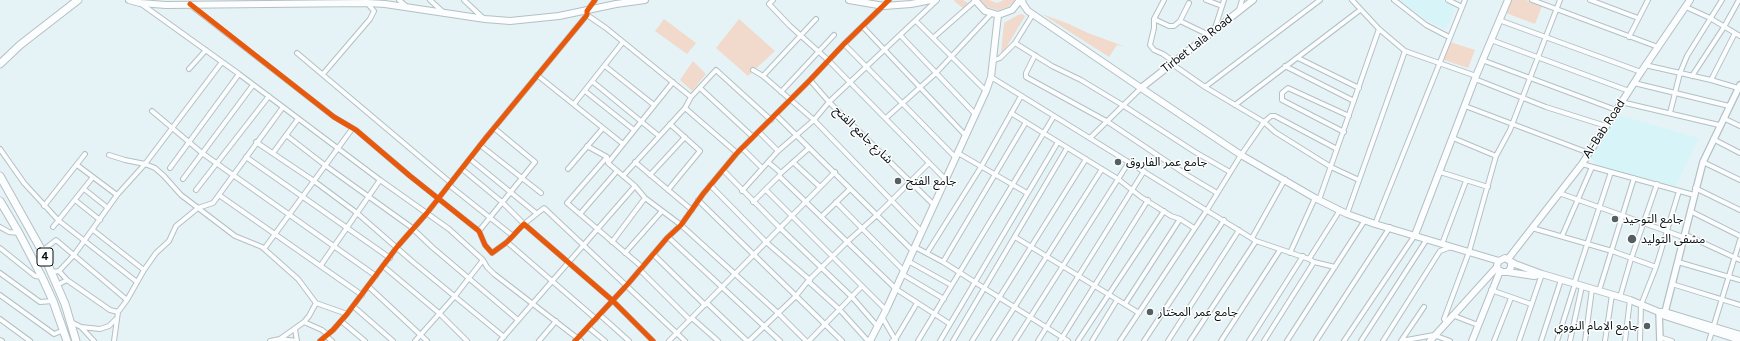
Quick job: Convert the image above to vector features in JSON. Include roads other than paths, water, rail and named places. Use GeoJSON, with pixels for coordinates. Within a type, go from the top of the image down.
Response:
{"type":"FeatureCollection","features":[{"type":"Feature","properties":{"kind":"main road"},"geometry":{"type":"LineString","coordinates":[[129,0],[140,3],[166,5],[367,3],[407,7],[484,19],[517,20],[587,13],[616,4],[645,0]]}},
{"type":"Feature","properties":{"kind":"main road"},"geometry":{"type":"LineString","coordinates":[[849,0],[910,4],[932,0]]}},
{"type":"Feature","properties":{"kind":"main road"},"geometry":{"type":"LineString","coordinates":[[974,0],[984,12],[995,15],[1021,9],[1031,12]]}},
{"type":"Feature","properties":{"kind":"main road"},"geometry":{"type":"LineString","coordinates":[[1012,10],[1021,0],[1031,12],[1241,155],[1285,179],[1317,199],[1347,214],[1469,252],[1499,266],[1508,272],[1534,276],[1542,274]]}},
{"type":"Feature","properties":{"kind":"main road","name":"Tirbet Lala Road"},"geometry":{"type":"LineString","coordinates":[[1141,88],[1253,0]]}},
{"type":"Feature","properties":{"kind":"main road"},"geometry":{"type":"LineString","coordinates":[[1415,235],[1482,60],[1508,0]]}},
{"type":"Feature","properties":{"kind":"main road","name":"Al-Bab Road"},"geometry":{"type":"LineString","coordinates":[[1509,261],[1532,228],[1582,164],[1640,72],[1690,0]]}},
{"type":"Feature","properties":{"kind":"main road"},"geometry":{"type":"LineString","coordinates":[[0,64],[20,45],[78,1]]}},
{"type":"Feature","properties":{"kind":"main road"},"geometry":{"type":"LineString","coordinates":[[869,341],[878,327],[896,289],[986,90],[991,77],[995,15]]}},
{"type":"Feature","properties":{"kind":"main road","name":"4"},"geometry":{"type":"LineString","coordinates":[[1,177],[55,272],[57,285],[71,322],[76,341]]}},
{"type":"Feature","properties":{"kind":"main road","name":"4"},"geometry":{"type":"LineString","coordinates":[[0,201],[42,277],[53,301],[67,341]]}},
{"type":"Feature","properties":{"kind":"main road"},"geometry":{"type":"LineString","coordinates":[[1472,341],[1503,258],[1542,274],[1630,300],[1662,312],[1665,316],[1740,335]]}},
{"type":"Feature","properties":{"kind":"main road"},"geometry":{"type":"LineString","coordinates":[[1508,272],[1511,268],[1509,261]]}},
{"type":"Feature","properties":{"kind":"main road"},"geometry":{"type":"LineString","coordinates":[[1430,341],[1452,315],[1499,266]]}},
{"type":"Feature","properties":{"kind":"main road"},"geometry":{"type":"LineString","coordinates":[[1713,329],[1740,340]]}},
{"type":"Feature","properties":{"kind":"street"},"geometry":{"type":"LineString","coordinates":[[399,0],[407,7]]}},
{"type":"Feature","properties":{"kind":"street"},"geometry":{"type":"LineString","coordinates":[[430,0],[445,13]]}},
{"type":"Feature","properties":{"kind":"street"},"geometry":{"type":"LineString","coordinates":[[464,0],[484,19]]}},
{"type":"Feature","properties":{"kind":"street"},"geometry":{"type":"LineString","coordinates":[[320,341],[327,336],[348,314],[397,247],[427,213],[587,13],[595,0]]}},
{"type":"Feature","properties":{"kind":"street"},"geometry":{"type":"LineString","coordinates":[[773,0],[769,4],[828,60],[946,180]]}},
{"type":"Feature","properties":{"kind":"street"},"geometry":{"type":"LineString","coordinates":[[742,191],[778,151],[814,120],[829,102],[901,36],[937,0]]}},
{"type":"Feature","properties":{"kind":"street"},"geometry":{"type":"LineString","coordinates":[[933,38],[974,0]]}},
{"type":"Feature","properties":{"kind":"street"},"geometry":{"type":"LineString","coordinates":[[1164,0],[1154,19],[1154,28],[1150,45],[1154,50],[1170,59],[1172,64],[1205,87],[1264,122],[1275,132],[1331,167],[1359,180]]}},
{"type":"Feature","properties":{"kind":"street"},"geometry":{"type":"LineString","coordinates":[[1206,0],[1222,6]]}},
{"type":"Feature","properties":{"kind":"street"},"geometry":{"type":"LineString","coordinates":[[1215,30],[1224,0]]}},
{"type":"Feature","properties":{"kind":"street"},"geometry":{"type":"LineString","coordinates":[[1239,10],[1242,0]]}},
{"type":"Feature","properties":{"kind":"street"},"geometry":{"type":"LineString","coordinates":[[1205,87],[1320,0]]}},
{"type":"Feature","properties":{"kind":"street"},"geometry":{"type":"LineString","coordinates":[[1352,0],[1379,29],[1405,51],[1439,63],[1546,107],[1606,126]]}},
{"type":"Feature","properties":{"kind":"street"},"geometry":{"type":"LineString","coordinates":[[1394,0],[1426,25],[1450,37]]}},
{"type":"Feature","properties":{"kind":"street"},"geometry":{"type":"LineString","coordinates":[[1448,0],[1462,7]]}},
{"type":"Feature","properties":{"kind":"street"},"geometry":{"type":"LineString","coordinates":[[1376,224],[1465,0]]}},
{"type":"Feature","properties":{"kind":"street"},"geometry":{"type":"LineString","coordinates":[[1534,0],[1658,47]]}},
{"type":"Feature","properties":{"kind":"street"},"geometry":{"type":"LineString","coordinates":[[1446,322],[1444,319],[1469,252],[1482,201],[1488,187],[1496,156],[1530,77],[1560,0]]}},
{"type":"Feature","properties":{"kind":"street"},"geometry":{"type":"LineString","coordinates":[[1590,0],[1599,2],[1638,18]]}},
{"type":"Feature","properties":{"kind":"street"},"geometry":{"type":"LineString","coordinates":[[1629,37],[1648,0]]}},
{"type":"Feature","properties":{"kind":"street"},"geometry":{"type":"LineString","coordinates":[[1670,113],[1680,73],[1692,48],[1722,0]]}},
{"type":"Feature","properties":{"kind":"street"},"geometry":{"type":"LineString","coordinates":[[1692,76],[1724,27],[1739,0]]}},
{"type":"Feature","properties":{"kind":"street"},"geometry":{"type":"LineString","coordinates":[[140,3],[449,229],[483,260],[494,274],[556,321],[578,340],[668,237],[682,225],[698,200],[742,148],[776,115],[828,60],[863,27],[885,2]]}},
{"type":"Feature","properties":{"kind":"street"},"geometry":{"type":"LineString","coordinates":[[323,74],[370,19],[374,11],[367,3]]}},
{"type":"Feature","properties":{"kind":"street"},"geometry":{"type":"LineString","coordinates":[[1154,19],[1169,26],[1174,26],[1180,21],[1189,3]]}},
{"type":"Feature","properties":{"kind":"street"},"geometry":{"type":"LineString","coordinates":[[190,4],[334,117],[356,130],[410,176],[439,198],[479,231],[484,246],[492,252],[507,242],[524,224],[544,208],[685,341]]}},
{"type":"Feature","properties":{"kind":"street"},"geometry":{"type":"LineString","coordinates":[[1686,7],[1710,18],[1740,36]]}},
{"type":"Feature","properties":{"kind":"street"},"geometry":{"type":"LineString","coordinates":[[1235,105],[1360,10]]}},
{"type":"Feature","properties":{"kind":"street"},"geometry":{"type":"LineString","coordinates":[[992,61],[1000,58],[1015,43],[1031,12]]}},
{"type":"Feature","properties":{"kind":"street"},"geometry":{"type":"LineString","coordinates":[[587,13],[691,97]]}},
{"type":"Feature","properties":{"kind":"street"},"geometry":{"type":"LineString","coordinates":[[886,118],[919,86],[936,73],[995,15]]}},
{"type":"Feature","properties":{"kind":"street"},"geometry":{"type":"LineString","coordinates":[[763,76],[816,19]]}},
{"type":"Feature","properties":{"kind":"street"},"geometry":{"type":"LineString","coordinates":[[1499,20],[1640,72]]}},
{"type":"Feature","properties":{"kind":"street"},"geometry":{"type":"LineString","coordinates":[[916,21],[986,90]]}},
{"type":"Feature","properties":{"kind":"street"},"geometry":{"type":"LineString","coordinates":[[1180,21],[1209,35]]}},
{"type":"Feature","properties":{"kind":"street"},"geometry":{"type":"LineString","coordinates":[[863,27],[966,136]]}},
{"type":"Feature","properties":{"kind":"street"},"geometry":{"type":"LineString","coordinates":[[1290,253],[1331,167],[1379,29]]}},
{"type":"Feature","properties":{"kind":"street"},"geometry":{"type":"LineString","coordinates":[[1711,80],[1735,33]]}},
{"type":"Feature","properties":{"kind":"street"},"geometry":{"type":"LineString","coordinates":[[781,92],[834,35]]}},
{"type":"Feature","properties":{"kind":"street"},"geometry":{"type":"LineString","coordinates":[[901,36],[976,114]]}},
{"type":"Feature","properties":{"kind":"street"},"geometry":{"type":"LineString","coordinates":[[1491,40],[1628,91]]}},
{"type":"Feature","properties":{"kind":"street"},"geometry":{"type":"LineString","coordinates":[[574,104],[624,42]]}},
{"type":"Feature","properties":{"kind":"street"},"geometry":{"type":"LineString","coordinates":[[1015,43],[1045,63],[1081,80],[1195,152],[1230,172]]}},
{"type":"Feature","properties":{"kind":"street"},"geometry":{"type":"LineString","coordinates":[[844,44],[957,156],[995,174],[1027,193]]}},
{"type":"Feature","properties":{"kind":"street"},"geometry":{"type":"LineString","coordinates":[[189,69],[206,50]]}},
{"type":"Feature","properties":{"kind":"street"},"geometry":{"type":"LineString","coordinates":[[1347,214],[1405,51]]}},
{"type":"Feature","properties":{"kind":"street"},"geometry":{"type":"LineString","coordinates":[[297,53],[513,236]]}},
{"type":"Feature","properties":{"kind":"street"},"geometry":{"type":"LineString","coordinates":[[1035,55],[1026,73],[1026,77],[1108,122],[1187,175],[1217,193]]}},
{"type":"Feature","properties":{"kind":"street"},"geometry":{"type":"LineString","coordinates":[[1298,58],[1359,88]]}},
{"type":"Feature","properties":{"kind":"street"},"geometry":{"type":"LineString","coordinates":[[1482,60],[1616,110]]}},
{"type":"Feature","properties":{"kind":"street"},"geometry":{"type":"LineString","coordinates":[[118,312],[110,310],[55,272],[74,255],[117,195],[145,164],[173,129],[222,62]]}},
{"type":"Feature","properties":{"kind":"street"},"geometry":{"type":"LineString","coordinates":[[1646,65],[1739,87],[1737,97],[1729,106],[1719,125],[1703,162],[1695,188],[1672,284],[1662,312],[1660,339],[1672,341]]}},
{"type":"Feature","properties":{"kind":"street"},"geometry":{"type":"LineString","coordinates":[[605,66],[654,105]]}},
{"type":"Feature","properties":{"kind":"street"},"geometry":{"type":"LineString","coordinates":[[1285,66],[1354,101]]}},
{"type":"Feature","properties":{"kind":"street"},"geometry":{"type":"LineString","coordinates":[[623,176],[685,108],[691,97],[716,70],[771,120]]}},
{"type":"Feature","properties":{"kind":"street"},"geometry":{"type":"LineString","coordinates":[[753,70],[763,76],[814,120],[922,232]]}},
{"type":"Feature","properties":{"kind":"street"},"geometry":{"type":"LineString","coordinates":[[170,168],[239,74]]}},
{"type":"Feature","properties":{"kind":"street"},"geometry":{"type":"LineString","coordinates":[[537,75],[623,144]]}},
{"type":"Feature","properties":{"kind":"street"},"geometry":{"type":"LineString","coordinates":[[991,77],[1254,240],[1280,250],[1309,258],[1314,262],[1335,267]]}},
{"type":"Feature","properties":{"kind":"street","name":"شارع جامع الفتح"},"geometry":{"type":"LineString","coordinates":[[810,80],[829,102],[934,205]]}},
{"type":"Feature","properties":{"kind":"street"},"geometry":{"type":"LineString","coordinates":[[593,82],[659,136]]}},
{"type":"Feature","properties":{"kind":"street"},"geometry":{"type":"LineString","coordinates":[[608,163],[673,82]]}},
{"type":"Feature","properties":{"kind":"street"},"geometry":{"type":"LineString","coordinates":[[1634,83],[1729,106]]}},
{"type":"Feature","properties":{"kind":"street"},"geometry":{"type":"LineString","coordinates":[[183,179],[253,85]]}},
{"type":"Feature","properties":{"kind":"street"},"geometry":{"type":"LineString","coordinates":[[700,88],[753,137]]}},
{"type":"Feature","properties":{"kind":"street"},"geometry":{"type":"LineString","coordinates":[[1090,138],[1141,88]]}},
{"type":"Feature","properties":{"kind":"street"},"geometry":{"type":"LineString","coordinates":[[1344,132],[1282,100],[1282,92],[1288,88],[1349,116]]}},
{"type":"Feature","properties":{"kind":"street"},"geometry":{"type":"LineString","coordinates":[[585,91],[634,130]]}},
{"type":"Feature","properties":{"kind":"street"},"geometry":{"type":"LineString","coordinates":[[196,190],[269,96]]}},
{"type":"Feature","properties":{"kind":"street"},"geometry":{"type":"LineString","coordinates":[[927,253],[981,167],[1021,96]]}},
{"type":"Feature","properties":{"kind":"street"},"geometry":{"type":"LineString","coordinates":[[1621,102],[1719,125]]}},
{"type":"Feature","properties":{"kind":"street"},"geometry":{"type":"LineString","coordinates":[[1465,106],[1589,153]]}},
{"type":"Feature","properties":{"kind":"street"},"geometry":{"type":"LineString","coordinates":[[114,341],[118,312],[156,253],[169,241],[176,226],[198,208],[213,203],[283,107]]}},
{"type":"Feature","properties":{"kind":"street"},"geometry":{"type":"LineString","coordinates":[[685,108],[738,153]]}},
{"type":"Feature","properties":{"kind":"street"},"geometry":{"type":"LineString","coordinates":[[152,111],[202,153],[376,276]]}},
{"type":"Feature","properties":{"kind":"street"},"geometry":{"type":"LineString","coordinates":[[1011,113],[1118,179],[1164,211],[1194,228]]}},
{"type":"Feature","properties":{"kind":"street"},"geometry":{"type":"LineString","coordinates":[[776,115],[835,172],[850,189],[914,249],[927,253],[944,262],[1061,339],[1068,341]]}},
{"type":"Feature","properties":{"kind":"street"},"geometry":{"type":"LineString","coordinates":[[918,341],[1054,116]]}},
{"type":"Feature","properties":{"kind":"street"},"geometry":{"type":"LineString","coordinates":[[1120,341],[1264,122],[1271,116],[1275,116],[1337,149]]}},
{"type":"Feature","properties":{"kind":"street"},"geometry":{"type":"LineString","coordinates":[[1723,118],[1740,126]]}},
{"type":"Feature","properties":{"kind":"street"},"geometry":{"type":"LineString","coordinates":[[273,153],[298,119]]}},
{"type":"Feature","properties":{"kind":"street"},"geometry":{"type":"LineString","coordinates":[[944,262],[1026,122]]}},
{"type":"Feature","properties":{"kind":"street"},"geometry":{"type":"LineString","coordinates":[[668,190],[700,151],[670,124]]}},
{"type":"Feature","properties":{"kind":"street"},"geometry":{"type":"LineString","coordinates":[[479,231],[535,162],[494,128]]}},
{"type":"Feature","properties":{"kind":"street"},"geometry":{"type":"LineString","coordinates":[[568,169],[603,128]]}},
{"type":"Feature","properties":{"kind":"street"},"geometry":{"type":"LineString","coordinates":[[264,249],[303,198],[352,129]]}},
{"type":"Feature","properties":{"kind":"street"},"geometry":{"type":"LineString","coordinates":[[759,132],[778,151]]}},
{"type":"Feature","properties":{"kind":"street"},"geometry":{"type":"LineString","coordinates":[[286,135],[413,229],[518,320]]}},
{"type":"Feature","properties":{"kind":"street"},"geometry":{"type":"LineString","coordinates":[[650,175],[685,138]]}},
{"type":"Feature","properties":{"kind":"street"},"geometry":{"type":"LineString","coordinates":[[1453,138],[1496,156]]}},
{"type":"Feature","properties":{"kind":"street"},"geometry":{"type":"LineString","coordinates":[[1713,139],[1740,153]]}},
{"type":"Feature","properties":{"kind":"street"},"geometry":{"type":"LineString","coordinates":[[256,142],[357,212],[412,262],[456,296],[502,339],[568,261],[584,245],[635,186]]}},
{"type":"Feature","properties":{"kind":"street"},"geometry":{"type":"LineString","coordinates":[[940,341],[1058,142]]}},
{"type":"Feature","properties":{"kind":"street"},"geometry":{"type":"LineString","coordinates":[[480,145],[541,193]]}},
{"type":"Feature","properties":{"kind":"street"},"geometry":{"type":"LineString","coordinates":[[587,146],[607,157]]}},
{"type":"Feature","properties":{"kind":"street"},"geometry":{"type":"LineString","coordinates":[[742,148],[762,168]]}},
{"type":"Feature","properties":{"kind":"street"},"geometry":{"type":"LineString","coordinates":[[754,202],[780,174],[809,148]]}},
{"type":"Feature","properties":{"kind":"street"},"geometry":{"type":"LineString","coordinates":[[953,341],[1067,148]]}},
{"type":"Feature","properties":{"kind":"street"},"geometry":{"type":"LineString","coordinates":[[0,149],[24,183],[58,220],[137,282]]}},
{"type":"Feature","properties":{"kind":"street"},"geometry":{"type":"LineString","coordinates":[[44,206],[85,154]]}},
{"type":"Feature","properties":{"kind":"street"},"geometry":{"type":"LineString","coordinates":[[109,155],[155,168],[181,195],[235,236],[264,249],[298,278],[316,303],[348,314]]}},
{"type":"Feature","properties":{"kind":"street"},"geometry":{"type":"LineString","coordinates":[[246,157],[390,258]]}},
{"type":"Feature","properties":{"kind":"street"},"geometry":{"type":"LineString","coordinates":[[607,157],[608,163],[635,186],[645,198],[682,225],[808,341],[862,286]]}},
{"type":"Feature","properties":{"kind":"street"},"geometry":{"type":"LineString","coordinates":[[607,157],[567,203],[625,253],[691,319],[718,341]]}},
{"type":"Feature","properties":{"kind":"street"},"geometry":{"type":"LineString","coordinates":[[470,159],[536,213]]}},
{"type":"Feature","properties":{"kind":"street"},"geometry":{"type":"LineString","coordinates":[[972,341],[1086,159]]}},
{"type":"Feature","properties":{"kind":"street"},"geometry":{"type":"LineString","coordinates":[[635,162],[692,210]]}},
{"type":"Feature","properties":{"kind":"street"},"geometry":{"type":"LineString","coordinates":[[768,162],[896,289],[950,324]]}},
{"type":"Feature","properties":{"kind":"street"},"geometry":{"type":"LineString","coordinates":[[793,162],[820,187]]}},
{"type":"Feature","properties":{"kind":"street"},"geometry":{"type":"LineString","coordinates":[[1015,341],[1129,162]]}},
{"type":"Feature","properties":{"kind":"street"},"geometry":{"type":"LineString","coordinates":[[1703,162],[1740,180]]}},
{"type":"Feature","properties":{"kind":"street"},"geometry":{"type":"LineString","coordinates":[[653,254],[748,341],[796,296],[847,242],[877,215],[929,163]]}},
{"type":"Feature","properties":{"kind":"street"},"geometry":{"type":"LineString","coordinates":[[1582,164],[1694,194]]}},
{"type":"Feature","properties":{"kind":"street"},"geometry":{"type":"LineString","coordinates":[[77,165],[117,195]]}},
{"type":"Feature","properties":{"kind":"street"},"geometry":{"type":"LineString","coordinates":[[1562,236],[1592,167]]}},
{"type":"Feature","properties":{"kind":"street"},"geometry":{"type":"LineString","coordinates":[[462,169],[502,202],[524,224],[613,301],[653,341]]}},
{"type":"Feature","properties":{"kind":"street"},"geometry":{"type":"LineString","coordinates":[[993,341],[1102,169]]}},
{"type":"Feature","properties":{"kind":"street"},"geometry":{"type":"LineString","coordinates":[[723,170],[742,191],[852,297],[878,327]]}},
{"type":"Feature","properties":{"kind":"street"},"geometry":{"type":"LineString","coordinates":[[580,214],[617,171]]}},
{"type":"Feature","properties":{"kind":"street"},"geometry":{"type":"LineString","coordinates":[[1038,341],[1144,171]]}},
{"type":"Feature","properties":{"kind":"street"},"geometry":{"type":"LineString","coordinates":[[669,341],[835,172]]}},
{"type":"Feature","properties":{"kind":"street"},"geometry":{"type":"LineString","coordinates":[[1440,172],[1488,187]]}},
{"type":"Feature","properties":{"kind":"street"},"geometry":{"type":"LineString","coordinates":[[1557,341],[1587,243],[1611,172]]}},
{"type":"Feature","properties":{"kind":"street"},"geometry":{"type":"LineString","coordinates":[[53,227],[93,177]]}},
{"type":"Feature","properties":{"kind":"street"},"geometry":{"type":"LineString","coordinates":[[1600,291],[1621,215],[1634,178]]}},
{"type":"Feature","properties":{"kind":"street"},"geometry":{"type":"LineString","coordinates":[[1190,341],[1254,240],[1285,179]]}},
{"type":"Feature","properties":{"kind":"street"},"geometry":{"type":"LineString","coordinates":[[320,265],[380,180]]}},
{"type":"Feature","properties":{"kind":"street"},"geometry":{"type":"LineString","coordinates":[[1442,244],[1466,181]]}},
{"type":"Feature","properties":{"kind":"street"},"geometry":{"type":"LineString","coordinates":[[1620,297],[1631,259],[1657,184]]}},
{"type":"Feature","properties":{"kind":"street"},"geometry":{"type":"LineString","coordinates":[[710,185],[766,242],[840,310],[869,341]]}},
{"type":"Feature","properties":{"kind":"street"},"geometry":{"type":"LineString","coordinates":[[1695,188],[1740,210]]}},
{"type":"Feature","properties":{"kind":"street"},"geometry":{"type":"LineString","coordinates":[[84,189],[108,208]]}},
{"type":"Feature","properties":{"kind":"street"},"geometry":{"type":"LineString","coordinates":[[822,217],[850,189]]}},
{"type":"Feature","properties":{"kind":"street"},"geometry":{"type":"LineString","coordinates":[[766,190],[886,310]]}},
{"type":"Feature","properties":{"kind":"street"},"geometry":{"type":"LineString","coordinates":[[1640,341],[1641,305],[1656,267],[1679,191]]}},
{"type":"Feature","properties":{"kind":"street"},"geometry":{"type":"LineString","coordinates":[[1559,193],[1667,232],[1684,236],[1740,260]]}},
{"type":"Feature","properties":{"kind":"street"},"geometry":{"type":"LineString","coordinates":[[219,195],[362,295]]}},
{"type":"Feature","properties":{"kind":"street"},"geometry":{"type":"LineString","coordinates":[[612,242],[645,198]]}},
{"type":"Feature","properties":{"kind":"street"},"geometry":{"type":"LineString","coordinates":[[74,200],[100,220]]}},
{"type":"Feature","properties":{"kind":"street"},"geometry":{"type":"LineString","coordinates":[[698,200],[842,341]]}},
{"type":"Feature","properties":{"kind":"street"},"geometry":{"type":"LineString","coordinates":[[1061,339],[1148,200]]}},
{"type":"Feature","properties":{"kind":"street"},"geometry":{"type":"LineString","coordinates":[[836,202],[903,273],[944,299]]}},
{"type":"Feature","properties":{"kind":"street"},"geometry":{"type":"LineString","coordinates":[[625,253],[662,210]]}},
{"type":"Feature","properties":{"kind":"street"},"geometry":{"type":"LineString","coordinates":[[1309,258],[1340,210]]}},
{"type":"Feature","properties":{"kind":"street"},"geometry":{"type":"LineString","coordinates":[[1078,341],[1164,211]]}},
{"type":"Feature","properties":{"kind":"street"},"geometry":{"type":"LineString","coordinates":[[1690,211],[1740,236]]}},
{"type":"Feature","properties":{"kind":"street"},"geometry":{"type":"LineString","coordinates":[[1125,304],[1180,219]]}},
{"type":"Feature","properties":{"kind":"street"},"geometry":{"type":"LineString","coordinates":[[1144,341],[1224,220]]}},
{"type":"Feature","properties":{"kind":"street"},"geometry":{"type":"LineString","coordinates":[[1287,341],[1365,220]]}},
{"type":"Feature","properties":{"kind":"street"},"geometry":{"type":"LineString","coordinates":[[1316,341],[1390,227]]}},
{"type":"Feature","properties":{"kind":"street"},"geometry":{"type":"LineString","coordinates":[[0,233],[2,228],[9,232],[19,233]]}},
{"type":"Feature","properties":{"kind":"street"},"geometry":{"type":"LineString","coordinates":[[1532,228],[1587,243],[1656,267]]}},
{"type":"Feature","properties":{"kind":"street"},"geometry":{"type":"LineString","coordinates":[[93,230],[144,270]]}},
{"type":"Feature","properties":{"kind":"street"},"geometry":{"type":"LineString","coordinates":[[1168,341],[1239,230]]}},
{"type":"Feature","properties":{"kind":"street"},"geometry":{"type":"LineString","coordinates":[[1344,341],[1415,235]]}},
{"type":"Feature","properties":{"kind":"street"},"geometry":{"type":"LineString","coordinates":[[1015,236],[1078,277],[1139,313]]}},
{"type":"Feature","properties":{"kind":"street"},"geometry":{"type":"LineString","coordinates":[[668,237],[780,341]]}},
{"type":"Feature","properties":{"kind":"street"},"geometry":{"type":"LineString","coordinates":[[42,251],[56,240],[127,300]]}},
{"type":"Feature","properties":{"kind":"street"},"geometry":{"type":"LineString","coordinates":[[1361,341],[1427,240]]}},
{"type":"Feature","properties":{"kind":"street"},"geometry":{"type":"LineString","coordinates":[[1709,341],[1740,240]]}},
{"type":"Feature","properties":{"kind":"street"},"geometry":{"type":"LineString","coordinates":[[507,242],[551,282],[596,319]]}},
{"type":"Feature","properties":{"kind":"street"},"geometry":{"type":"LineString","coordinates":[[1383,341],[1440,250],[1451,247]]}},
{"type":"Feature","properties":{"kind":"street"},"geometry":{"type":"LineString","coordinates":[[0,248],[35,276],[42,277]]}},
{"type":"Feature","properties":{"kind":"street"},"geometry":{"type":"LineString","coordinates":[[1221,341],[1280,250]]}},
{"type":"Feature","properties":{"kind":"street"},"geometry":{"type":"LineString","coordinates":[[1249,341],[1303,256]]}},
{"type":"Feature","properties":{"kind":"street"},"geometry":{"type":"LineString","coordinates":[[415,341],[456,296],[483,260]]}},
{"type":"Feature","properties":{"kind":"street"},"geometry":{"type":"LineString","coordinates":[[908,261],[951,285]]}},
{"type":"Feature","properties":{"kind":"street"},"geometry":{"type":"LineString","coordinates":[[1264,341],[1314,262]]}},
{"type":"Feature","properties":{"kind":"street"},"geometry":{"type":"LineString","coordinates":[[1678,262],[1740,280]]}},
{"type":"Feature","properties":{"kind":"street"},"geometry":{"type":"LineString","coordinates":[[383,266],[439,313],[467,341]]}},
{"type":"Feature","properties":{"kind":"street"},"geometry":{"type":"LineString","coordinates":[[0,272],[40,302],[53,301]]}},
{"type":"Feature","properties":{"kind":"street"},"geometry":{"type":"LineString","coordinates":[[1519,341],[1542,274]]}},
{"type":"Feature","properties":{"kind":"street"},"geometry":{"type":"LineString","coordinates":[[57,285],[67,280]]}},
{"type":"Feature","properties":{"kind":"street"},"geometry":{"type":"LineString","coordinates":[[1541,341],[1561,280]]}},
{"type":"Feature","properties":{"kind":"street"},"geometry":{"type":"LineString","coordinates":[[1672,284],[1740,304]]}},
{"type":"Feature","properties":{"kind":"street"},"geometry":{"type":"LineString","coordinates":[[1570,341],[1582,286]]}},
{"type":"Feature","properties":{"kind":"street"},"geometry":{"type":"LineString","coordinates":[[369,287],[427,341]]}},
{"type":"Feature","properties":{"kind":"street"},"geometry":{"type":"LineString","coordinates":[[1585,341],[1592,289]]}},
{"type":"Feature","properties":{"kind":"street"},"geometry":{"type":"LineString","coordinates":[[1492,290],[1511,298],[1532,304]]}},
{"type":"Feature","properties":{"kind":"street"},"geometry":{"type":"LineString","coordinates":[[0,295],[54,334],[64,330]]}},
{"type":"Feature","properties":{"kind":"street"},"geometry":{"type":"LineString","coordinates":[[1605,341],[1612,295]]}},
{"type":"Feature","properties":{"kind":"street"},"geometry":{"type":"LineString","coordinates":[[1494,341],[1511,298]]}},
{"type":"Feature","properties":{"kind":"street"},"geometry":{"type":"LineString","coordinates":[[1092,341],[1117,300]]}},
{"type":"Feature","properties":{"kind":"street"},"geometry":{"type":"LineString","coordinates":[[1625,341],[1630,300]]}},
{"type":"Feature","properties":{"kind":"street"},"geometry":{"type":"LineString","coordinates":[[270,341],[280,338],[304,322],[310,316],[316,303]]}},
{"type":"Feature","properties":{"kind":"street"},"geometry":{"type":"LineString","coordinates":[[894,341],[917,303]]}},
{"type":"Feature","properties":{"kind":"street"},"geometry":{"type":"LineString","coordinates":[[353,306],[393,341]]}},
{"type":"Feature","properties":{"kind":"street"},"geometry":{"type":"LineString","coordinates":[[1401,341],[1424,307]]}},
{"type":"Feature","properties":{"kind":"street"},"geometry":{"type":"LineString","coordinates":[[600,315],[629,341]]}},
{"type":"Feature","properties":{"kind":"street"},"geometry":{"type":"LineString","coordinates":[[1452,315],[1478,325]]}},
{"type":"Feature","properties":{"kind":"street"},"geometry":{"type":"LineString","coordinates":[[882,317],[894,341]]}},
{"type":"Feature","properties":{"kind":"street"},"geometry":{"type":"LineString","coordinates":[[0,319],[30,341]]}},
{"type":"Feature","properties":{"kind":"street"},"geometry":{"type":"LineString","coordinates":[[81,327],[100,329],[109,326],[116,319]]}},
{"type":"Feature","properties":{"kind":"street"},"geometry":{"type":"LineString","coordinates":[[539,341],[556,321]]}},
{"type":"Feature","properties":{"kind":"street"},"geometry":{"type":"LineString","coordinates":[[71,322],[81,327],[94,341]]}},
{"type":"Feature","properties":{"kind":"street"},"geometry":{"type":"LineString","coordinates":[[304,322],[322,330],[332,341]]}},
{"type":"Feature","properties":{"kind":"street"},"geometry":{"type":"LineString","coordinates":[[341,322],[365,341]]}},
{"type":"Feature","properties":{"kind":"street"},"geometry":{"type":"LineString","coordinates":[[588,327],[605,341]]}},
{"type":"Feature","properties":{"kind":"street"},"geometry":{"type":"LineString","coordinates":[[280,338],[297,341],[295,329]]}},
{"type":"Feature","properties":{"kind":"street"},"geometry":{"type":"LineString","coordinates":[[1401,341],[1434,335],[1450,341]]}},
{"type":"Feature","properties":{"kind":"place","name":"جامع عمر الفاروق"},"geometry":{"type":"Point","coordinates":[1118,162]}},
{"type":"Feature","properties":{"kind":"place","name":"جامع الفتح"},"geometry":{"type":"Point","coordinates":[898,181]}},
{"type":"Feature","properties":{"kind":"place","name":"جامع التوحيد"},"geometry":{"type":"Point","coordinates":[1615,219]}},
{"type":"Feature","properties":{"kind":"place","name":"مشفى التوليد"},"geometry":{"type":"Point","coordinates":[1632,239]}},
{"type":"Feature","properties":{"kind":"place","name":"جامع عمر المختار"},"geometry":{"type":"Point","coordinates":[1150,312]}},
{"type":"Feature","properties":{"kind":"place","name":"جامع الامام النووي"},"geometry":{"type":"Point","coordinates":[1647,326]}}]}
